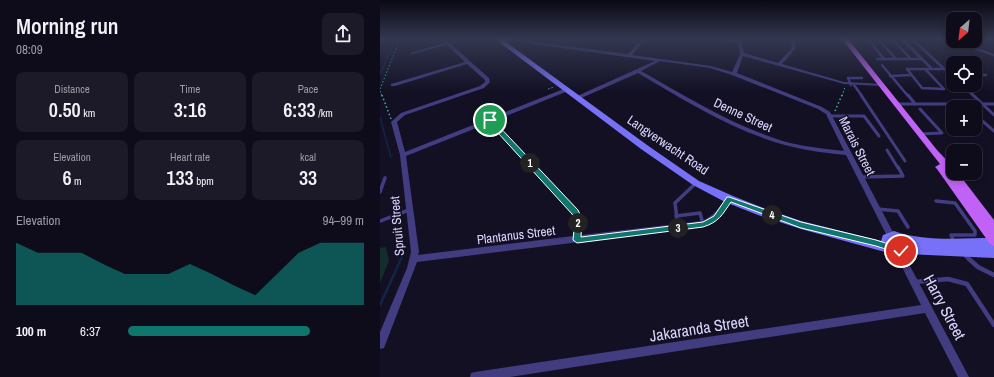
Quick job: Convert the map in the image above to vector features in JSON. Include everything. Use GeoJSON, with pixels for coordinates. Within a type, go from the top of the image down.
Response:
{"type":"FeatureCollection","features":[{"type":"Feature","properties":{"kind":"main road"},"geometry":{"type":"LineString","coordinates":[[859,57],[946,165]]}},
{"type":"Feature","properties":{"kind":"main road"},"geometry":{"type":"LineString","coordinates":[[934,152],[936,160],[943,171],[994,242]]}},
{"type":"Feature","properties":{"kind":"main road"},"geometry":{"type":"LineString","coordinates":[[958,180],[994,228]]}},
{"type":"Feature","properties":{"kind":"street"},"geometry":{"type":"LineString","coordinates":[[395,124],[403,114],[485,85],[488,82],[487,78],[462,57]]}},
{"type":"Feature","properties":{"kind":"street","name":"Langverwacht Road"},"geometry":{"type":"LineString","coordinates":[[524,57],[649,152],[696,182],[729,199],[801,225],[842,235],[895,244],[957,247],[994,253]]}},
{"type":"Feature","properties":{"kind":"street","name":"Marais Street"},"geometry":{"type":"LineString","coordinates":[[633,57],[711,67],[734,74],[820,108],[831,115],[848,153],[895,244]]}},
{"type":"Feature","properties":{"kind":"street"},"geometry":{"type":"LineString","coordinates":[[734,74],[741,57]]}},
{"type":"Feature","properties":{"kind":"street"},"geometry":{"type":"LineString","coordinates":[[752,57],[850,85],[882,85]]}},
{"type":"Feature","properties":{"kind":"street"},"geometry":{"type":"LineString","coordinates":[[780,64],[787,57]]}},
{"type":"Feature","properties":{"kind":"street"},"geometry":{"type":"LineString","coordinates":[[577,98],[659,60]]}},
{"type":"Feature","properties":{"kind":"street"},"geometry":{"type":"LineString","coordinates":[[393,85],[468,62]]}},
{"type":"Feature","properties":{"kind":"street","name":"Denne Street"},"geometry":{"type":"LineString","coordinates":[[638,71],[732,124],[755,134],[777,142],[821,152],[848,153]]}},
{"type":"Feature","properties":{"kind":"street"},"geometry":{"type":"LineString","coordinates":[[403,155],[566,90]]}},
{"type":"Feature","properties":{"kind":"street"},"geometry":{"type":"LineString","coordinates":[[490,120],[575,212],[578,219],[577,240]]}},
{"type":"Feature","properties":{"kind":"street","name":"Spruit Street"},"geometry":{"type":"LineString","coordinates":[[380,344],[414,259],[415,252],[403,155],[395,124]]}},
{"type":"Feature","properties":{"kind":"street","name":"Plantanus Street"},"geometry":{"type":"LineString","coordinates":[[414,259],[703,224],[716,218],[729,199]]}},
{"type":"Feature","properties":{"kind":"street","name":"Langverwacht Road"},"geometry":{"type":"LineString","coordinates":[[957,247],[994,242]]}},
{"type":"Feature","properties":{"kind":"street","name":"Harry Street"},"geometry":{"type":"LineString","coordinates":[[895,244],[964,377]]}},
{"type":"Feature","properties":{"kind":"street","name":"Jakaranda Street"},"geometry":{"type":"LineString","coordinates":[[475,377],[928,308]]}},
{"type":"Feature","properties":{"kind":"lane"},"geometry":{"type":"LineString","coordinates":[[920,57],[932,69]]}},
{"type":"Feature","properties":{"kind":"lane"},"geometry":{"type":"LineString","coordinates":[[931,57],[945,69]]}},
{"type":"Feature","properties":{"kind":"lane"},"geometry":{"type":"LineString","coordinates":[[877,58],[922,59]]}},
{"type":"Feature","properties":{"kind":"lane"},"geometry":{"type":"LineString","coordinates":[[882,65],[915,104]]}},
{"type":"Feature","properties":{"kind":"lane"},"geometry":{"type":"LineString","coordinates":[[925,69],[944,89],[923,88],[906,69],[925,69],[932,69],[945,69]]}},
{"type":"Feature","properties":{"kind":"lane"},"geometry":{"type":"LineString","coordinates":[[890,76],[911,75]]}},
{"type":"Feature","properties":{"kind":"lane"},"geometry":{"type":"LineString","coordinates":[[862,78],[848,78],[850,85],[905,161]]}},
{"type":"Feature","properties":{"kind":"lane"},"geometry":{"type":"LineString","coordinates":[[969,92],[978,100]]}},
{"type":"Feature","properties":{"kind":"lane"},"geometry":{"type":"LineString","coordinates":[[896,104],[946,104]]}},
{"type":"Feature","properties":{"kind":"lane"},"geometry":{"type":"LineString","coordinates":[[982,104],[994,104]]}},
{"type":"Feature","properties":{"kind":"lane"},"geometry":{"type":"LineString","coordinates":[[982,104],[994,115]]}},
{"type":"Feature","properties":{"kind":"lane"},"geometry":{"type":"LineString","coordinates":[[920,109],[942,133],[920,134]]}},
{"type":"Feature","properties":{"kind":"lane"},"geometry":{"type":"LineString","coordinates":[[831,115],[864,116],[879,136]]}},
{"type":"Feature","properties":{"kind":"lane"},"geometry":{"type":"LineString","coordinates":[[982,121],[994,132]]}},
{"type":"Feature","properties":{"kind":"lane"},"geometry":{"type":"LineString","coordinates":[[860,177],[903,176],[887,150]]}},
{"type":"Feature","properties":{"kind":"lane"},"geometry":{"type":"LineString","coordinates":[[380,192],[385,178]]}},
{"type":"Feature","properties":{"kind":"lane"},"geometry":{"type":"LineString","coordinates":[[678,228],[675,203],[696,182]]}},
{"type":"Feature","properties":{"kind":"lane"},"geometry":{"type":"LineString","coordinates":[[936,201],[955,203],[975,231],[975,235],[951,235],[957,247],[978,267],[994,276]]}},
{"type":"Feature","properties":{"kind":"lane"},"geometry":{"type":"LineString","coordinates":[[877,209],[898,211],[908,227]]}},
{"type":"Feature","properties":{"kind":"lane"},"geometry":{"type":"LineString","coordinates":[[380,221],[409,210]]}},
{"type":"Feature","properties":{"kind":"lane"},"geometry":{"type":"LineString","coordinates":[[676,216],[700,213],[703,224]]}},
{"type":"Feature","properties":{"kind":"lane"},"geometry":{"type":"LineString","coordinates":[[915,282],[950,278],[967,284],[994,325]]}},
{"type":"Feature","properties":{"kind":"path"},"geometry":{"type":"LineString","coordinates":[[393,57],[380,90],[390,118],[395,124]]}},
{"type":"Feature","properties":{"kind":"path"},"geometry":{"type":"LineString","coordinates":[[831,115],[839,105],[842,93],[850,85]]}},
{"type":"Feature","properties":{"kind":"path"},"geometry":{"type":"LineString","coordinates":[[548,89],[557,86]]}},
{"type":"Feature","properties":{"kind":"green space"},"geometry":{"type":"Polygon","coordinates":[[[386,247],[389,261],[380,283],[380,248],[386,247]]]}},
{"type":"Feature","properties":{"kind":"waterway"},"geometry":{"type":"LineString","coordinates":[[380,74],[388,57]]}},
{"type":"Feature","properties":{"kind":"waterway"},"geometry":{"type":"LineString","coordinates":[[380,117],[391,158]]}},
{"type":"Feature","properties":{"kind":"waterway"},"geometry":{"type":"LineString","coordinates":[[380,305],[401,259]]}},
{"type":"Feature","properties":{"kind":"route"},"geometry":{"type":"LineString","coordinates":[[490,120],[575,212],[578,219],[577,240],[703,224],[716,218],[729,199],[801,225],[876,243],[901,251]]}}]}
